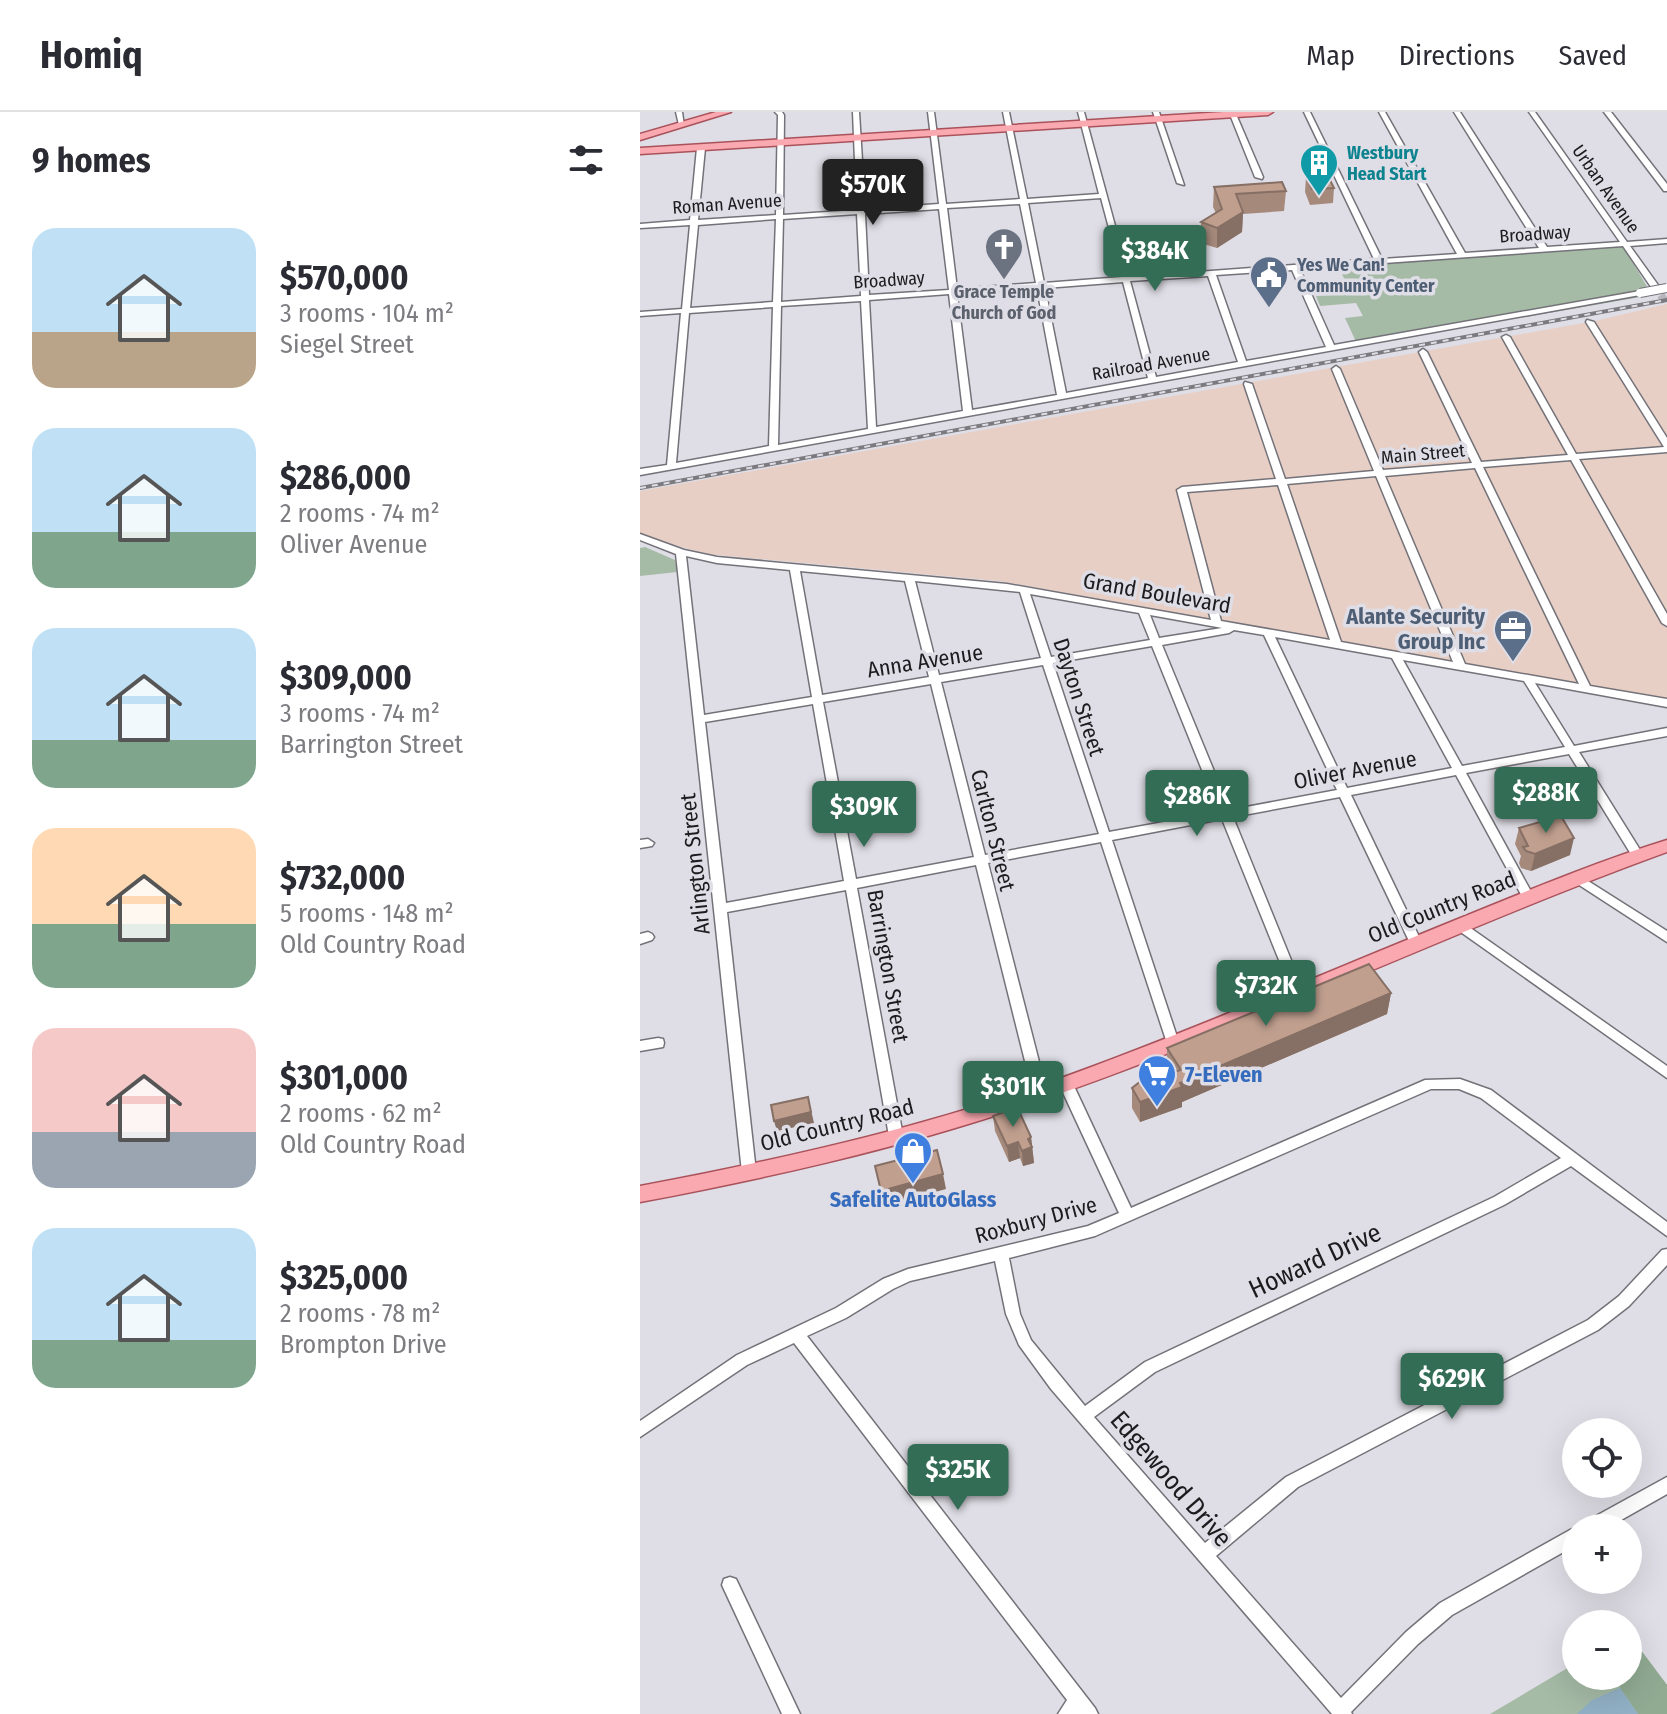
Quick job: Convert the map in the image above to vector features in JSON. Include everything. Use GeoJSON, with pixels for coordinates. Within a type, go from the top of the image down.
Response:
{"type":"FeatureCollection","features":[{"type":"Feature","properties":{"kind":"main road"},"geometry":{"type":"LineString","coordinates":[[640,137],[726,112]]}},
{"type":"Feature","properties":{"kind":"main road"},"geometry":{"type":"LineString","coordinates":[[640,151],[1009,127],[1083,117],[1268,112]]}},
{"type":"Feature","properties":{"kind":"main road","name":"Old Country Road"},"geometry":{"type":"LineString","coordinates":[[640,1194],[749,1172],[896,1136],[1040,1093],[1173,1043],[1528,897],[1667,846]]}},
{"type":"Feature","properties":{"kind":"street"},"geometry":{"type":"LineString","coordinates":[[679,112],[682,125]]}},
{"type":"Feature","properties":{"kind":"street"},"geometry":{"type":"LineString","coordinates":[[773,448],[781,115],[778,112]]}},
{"type":"Feature","properties":{"kind":"street"},"geometry":{"type":"LineString","coordinates":[[856,112],[872,430]]}},
{"type":"Feature","properties":{"kind":"street"},"geometry":{"type":"LineString","coordinates":[[931,112],[968,413]]}},
{"type":"Feature","properties":{"kind":"street"},"geometry":{"type":"LineString","coordinates":[[1006,112],[1062,396]]}},
{"type":"Feature","properties":{"kind":"street"},"geometry":{"type":"LineString","coordinates":[[1307,112],[1379,261]]}},
{"type":"Feature","properties":{"kind":"street"},"geometry":{"type":"LineString","coordinates":[[1382,112],[1462,255]]}},
{"type":"Feature","properties":{"kind":"street"},"geometry":{"type":"LineString","coordinates":[[1457,112],[1544,249]]}},
{"type":"Feature","properties":{"kind":"street","name":"Urban Avenue"},"geometry":{"type":"LineString","coordinates":[[1532,112],[1654,285]]}},
{"type":"Feature","properties":{"kind":"street"},"geometry":{"type":"LineString","coordinates":[[1607,112],[1667,189]]}},
{"type":"Feature","properties":{"kind":"street"},"geometry":{"type":"LineString","coordinates":[[1232,113],[1259,177]]}},
{"type":"Feature","properties":{"kind":"street"},"geometry":{"type":"LineString","coordinates":[[1157,115],[1181,183]]}},
{"type":"Feature","properties":{"kind":"street"},"geometry":{"type":"LineString","coordinates":[[1083,117],[1153,380]]}},
{"type":"Feature","properties":{"kind":"street"},"geometry":{"type":"LineString","coordinates":[[671,466],[701,148]]}},
{"type":"Feature","properties":{"kind":"street","name":"Roman Avenue"},"geometry":{"type":"LineString","coordinates":[[640,226],[1104,196]]}},
{"type":"Feature","properties":{"kind":"street","name":"Broadway"},"geometry":{"type":"LineString","coordinates":[[640,314],[1667,241]]}},
{"type":"Feature","properties":{"kind":"street"},"geometry":{"type":"LineString","coordinates":[[1295,267],[1331,348]]}},
{"type":"Feature","properties":{"kind":"street"},"geometry":{"type":"LineString","coordinates":[[1211,273],[1243,364]]}},
{"type":"Feature","properties":{"kind":"street","name":"Railroad Avenue"},"geometry":{"type":"LineString","coordinates":[[640,472],[1667,288]]}},
{"type":"Feature","properties":{"kind":"street"},"geometry":{"type":"LineString","coordinates":[[1590,322],[1667,447]]}},
{"type":"Feature","properties":{"kind":"street"},"geometry":{"type":"LineString","coordinates":[[1506,337],[1667,623]]}},
{"type":"Feature","properties":{"kind":"street"},"geometry":{"type":"LineString","coordinates":[[1423,352],[1587,690]]}},
{"type":"Feature","properties":{"kind":"street"},"geometry":{"type":"LineString","coordinates":[[1336,369],[1461,668]]}},
{"type":"Feature","properties":{"kind":"street"},"geometry":{"type":"LineString","coordinates":[[1248,384],[1337,646]]}},
{"type":"Feature","properties":{"kind":"street","name":"Main Street"},"geometry":{"type":"LineString","coordinates":[[1217,624],[1182,490],[1667,447]]}},
{"type":"Feature","properties":{"kind":"street","name":"Grand Boulevard"},"geometry":{"type":"LineString","coordinates":[[640,537],[681,552],[717,560],[1024,590],[1667,703]]}},
{"type":"Feature","properties":{"kind":"street"},"geometry":{"type":"LineString","coordinates":[[640,544],[654,542]]}},
{"type":"Feature","properties":{"kind":"street","name":"Arlington Street"},"geometry":{"type":"LineString","coordinates":[[681,552],[749,1172]]}},
{"type":"Feature","properties":{"kind":"street","name":"Barrington Street"},"geometry":{"type":"LineString","coordinates":[[794,567],[896,1136]]}},
{"type":"Feature","properties":{"kind":"street","name":"Carlton Street"},"geometry":{"type":"LineString","coordinates":[[909,577],[1040,1093]]}},
{"type":"Feature","properties":{"kind":"street","name":"Dayton Street"},"geometry":{"type":"LineString","coordinates":[[1024,590],[1173,1043]]}},
{"type":"Feature","properties":{"kind":"street"},"geometry":{"type":"LineString","coordinates":[[1143,611],[1298,992]]}},
{"type":"Feature","properties":{"kind":"street","name":"Anna Avenue"},"geometry":{"type":"LineString","coordinates":[[700,719],[1241,628]]}},
{"type":"Feature","properties":{"kind":"street"},"geometry":{"type":"LineString","coordinates":[[1268,634],[1416,943]]}},
{"type":"Feature","properties":{"kind":"street"},"geometry":{"type":"LineString","coordinates":[[1396,656],[1528,897]]}},
{"type":"Feature","properties":{"kind":"street"},"geometry":{"type":"LineString","coordinates":[[1528,680],[1638,856]]}},
{"type":"Feature","properties":{"kind":"street","name":"Oliver Avenue"},"geometry":{"type":"LineString","coordinates":[[720,909],[1667,732]]}},
{"type":"Feature","properties":{"kind":"street"},"geometry":{"type":"LineString","coordinates":[[1577,878],[1667,937]]}},
{"type":"Feature","properties":{"kind":"street"},"geometry":{"type":"LineString","coordinates":[[1459,925],[1667,1073]]}},
{"type":"Feature","properties":{"kind":"street"},"geometry":{"type":"LineString","coordinates":[[640,1046],[658,1043]]}},
{"type":"Feature","properties":{"kind":"street"},"geometry":{"type":"LineString","coordinates":[[1066,1084],[1127,1215]]}},
{"type":"Feature","properties":{"kind":"street","name":"Roxbury Drive"},"geometry":{"type":"LineString","coordinates":[[640,1430],[742,1360],[841,1313],[908,1275],[1090,1232],[1419,1086],[1460,1084],[1486,1094],[1573,1158]]}},
{"type":"Feature","properties":{"kind":"street"},"geometry":{"type":"LineString","coordinates":[[1573,1158],[1667,1230]]}},
{"type":"Feature","properties":{"kind":"street","name":"Howard Drive"},"geometry":{"type":"LineString","coordinates":[[1084,1415],[1150,1367],[1499,1201],[1573,1158]]}},
{"type":"Feature","properties":{"kind":"street","name":"Edgewood Drive"},"geometry":{"type":"LineString","coordinates":[[1001,1255],[1013,1314],[1026,1345],[1342,1713]]}},
{"type":"Feature","properties":{"kind":"street"},"geometry":{"type":"LineString","coordinates":[[1205,1554],[1292,1482],[1593,1325],[1624,1301],[1667,1255]]}},
{"type":"Feature","properties":{"kind":"street"},"geometry":{"type":"LineString","coordinates":[[796,1334],[1078,1709]]}},
{"type":"Feature","properties":{"kind":"street"},"geometry":{"type":"LineString","coordinates":[[1616,1514],[1667,1485]]}},
{"type":"Feature","properties":{"kind":"street"},"geometry":{"type":"LineString","coordinates":[[1342,1713],[1412,1638],[1446,1609],[1562,1544]]}},
{"type":"Feature","properties":{"kind":"street"},"geometry":{"type":"LineString","coordinates":[[730,1585],[791,1714]]}},
{"type":"Feature","properties":{"kind":"shaded area"},"geometry":{"type":"Polygon","coordinates":[[[1667,304],[1667,698],[1564,683],[999,581],[707,554],[653,539],[640,541],[640,491],[1595,321],[1667,304]]]}},
{"type":"Feature","properties":{"kind":"green space"},"geometry":{"type":"Polygon","coordinates":[[[1623,246],[1652,295],[1358,346],[1345,318],[1363,316],[1356,303],[1320,306],[1316,296],[1351,294],[1338,265],[1623,246]]]}},
{"type":"Feature","properties":{"kind":"green space"},"geometry":{"type":"Polygon","coordinates":[[[645,547],[675,560],[677,572],[640,576],[640,548],[645,547]]]}},
{"type":"Feature","properties":{"kind":"green space"},"geometry":{"type":"Polygon","coordinates":[[[1642,1652],[1667,1685],[1667,1714],[1490,1714],[1562,1671],[1562,1690],[1642,1690],[1642,1652]]]}},
{"type":"Feature","properties":{"kind":"green space"},"geometry":{"type":"Polygon","coordinates":[[[1642,1652],[1667,1685],[1667,1714],[1638,1714],[1621,1690],[1642,1690],[1642,1652]]]}},
{"type":"Feature","properties":{"kind":"water"},"geometry":{"type":"Polygon","coordinates":[[[1621,1690],[1638,1714],[1577,1714],[1592,1700],[1621,1690]]]}},
{"type":"Feature","properties":{"kind":"building"},"geometry":{"type":"Polygon","coordinates":[[[1327,174],[1334,188],[1312,189],[1306,177],[1327,174]]]}},
{"type":"Feature","properties":{"kind":"building"},"geometry":{"type":"Polygon","coordinates":[[[1282,182],[1286,191],[1236,194],[1243,212],[1217,228],[1201,222],[1222,209],[1214,187],[1282,182]]]}},
{"type":"Feature","properties":{"kind":"building"},"geometry":{"type":"Polygon","coordinates":[[[1561,816],[1574,838],[1535,854],[1526,851],[1523,847],[1528,846],[1519,828],[1561,816]]]}},
{"type":"Feature","properties":{"kind":"building"},"geometry":{"type":"Polygon","coordinates":[[[1369,964],[1391,993],[1180,1083],[1182,1087],[1140,1102],[1132,1088],[1141,1081],[1181,1070],[1167,1048],[1369,964]]]}},
{"type":"Feature","properties":{"kind":"building"},"geometry":{"type":"Polygon","coordinates":[[[808,1097],[811,1112],[774,1121],[771,1105],[808,1097]]]}},
{"type":"Feature","properties":{"kind":"building"},"geometry":{"type":"Polygon","coordinates":[[[1017,1107],[1031,1137],[1028,1139],[1032,1147],[1022,1151],[1018,1142],[1007,1146],[993,1116],[1017,1107]]]}},
{"type":"Feature","properties":{"kind":"building"},"geometry":{"type":"Polygon","coordinates":[[[937,1150],[943,1174],[881,1191],[875,1166],[937,1150]]]}},
{"type":"Feature","properties":{"kind":"tunnel"},"geometry":{"type":"LineString","coordinates":[[1654,285],[1667,304]]}},
{"type":"Feature","properties":{"kind":"railway"},"geometry":{"type":"LineString","coordinates":[[640,488],[1667,300]]}},
{"type":"Feature","properties":{"kind":"place","name":"Westbury Head Start"},"geometry":{"type":"Point","coordinates":[1319,197]}},
{"type":"Feature","properties":{"kind":"place","name":"Grace Temple Church of God"},"geometry":{"type":"Point","coordinates":[1004,281]}},
{"type":"Feature","properties":{"kind":"place","name":"Yes We Can! Community Center"},"geometry":{"type":"Point","coordinates":[1269,309]}},
{"type":"Feature","properties":{"kind":"place","name":"Alante Security Group Inc"},"geometry":{"type":"Point","coordinates":[1513,663]}},
{"type":"Feature","properties":{"kind":"place","name":"7-Eleven"},"geometry":{"type":"Point","coordinates":[1157,1108]}},
{"type":"Feature","properties":{"kind":"place","name":"Safelite AutoGlass"},"geometry":{"type":"Point","coordinates":[913,1185]}}]}
